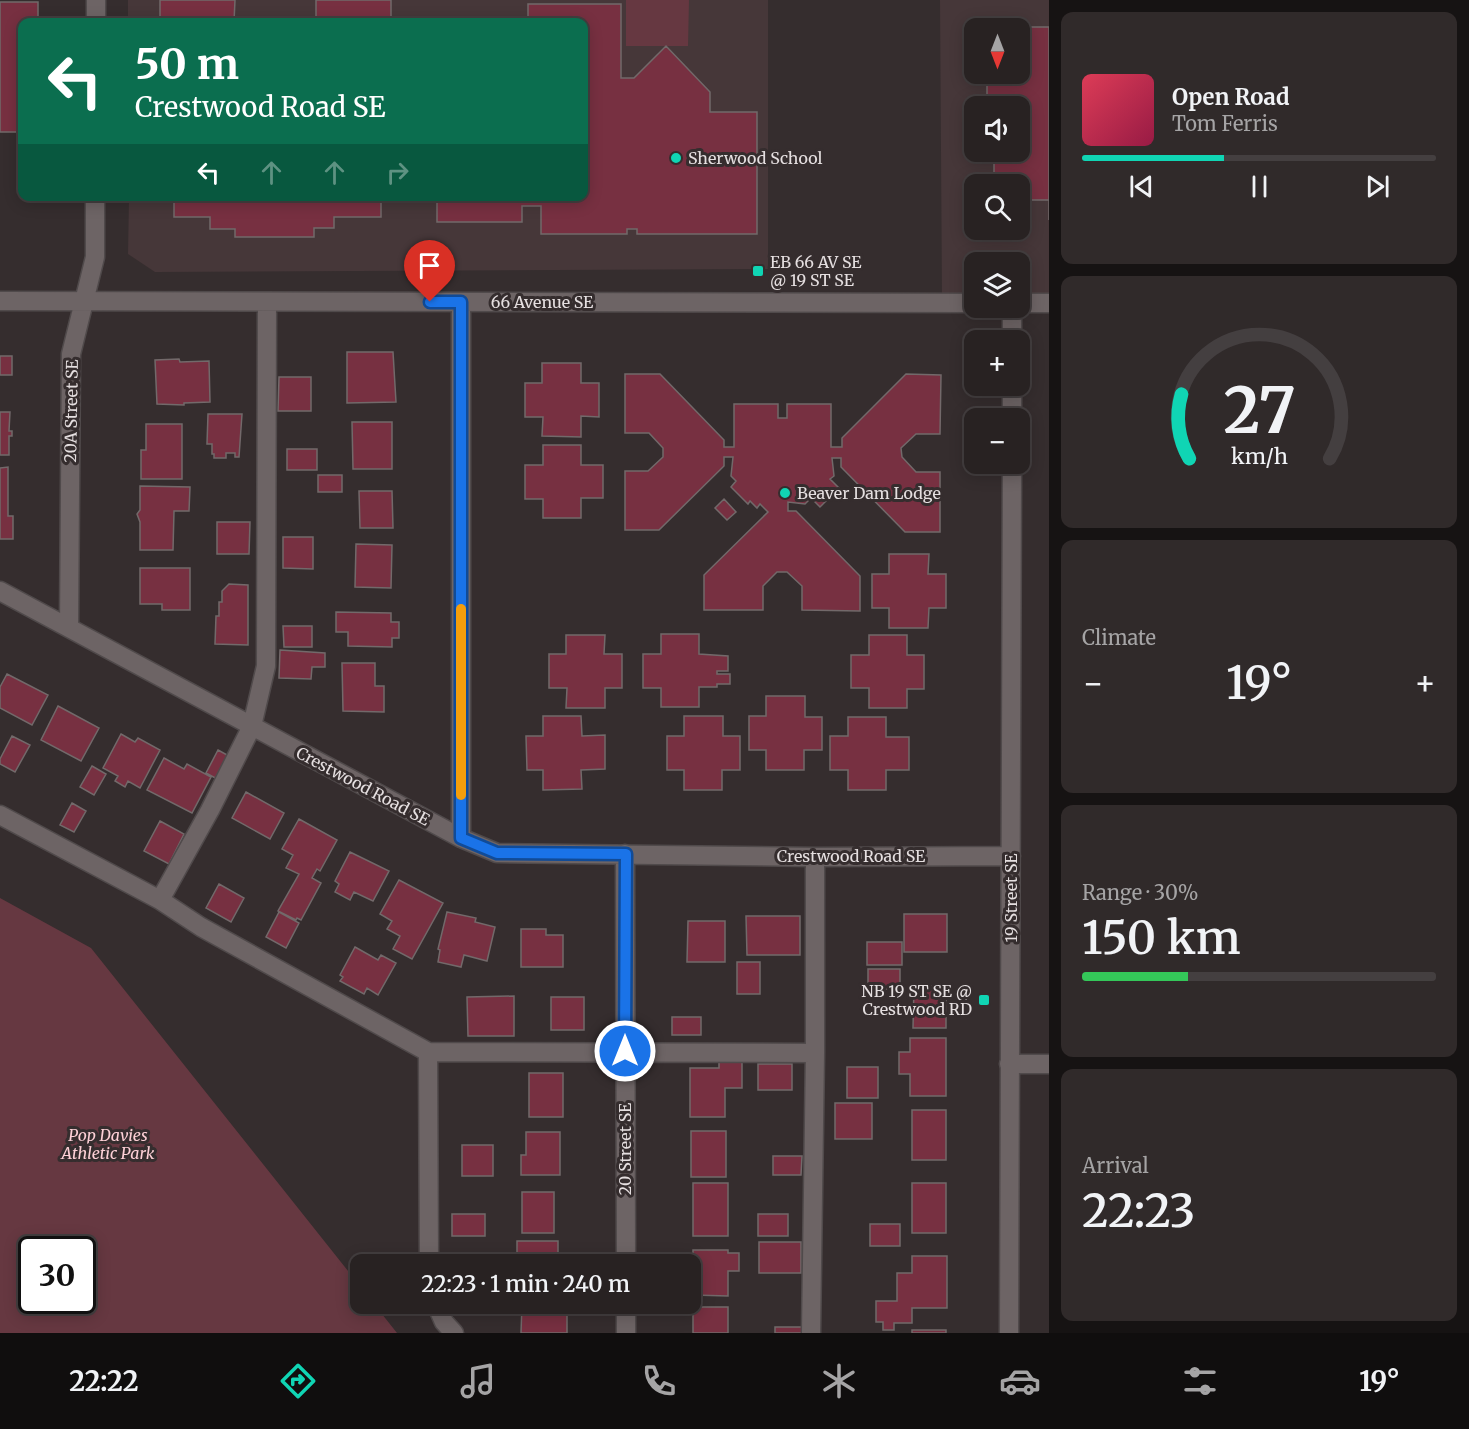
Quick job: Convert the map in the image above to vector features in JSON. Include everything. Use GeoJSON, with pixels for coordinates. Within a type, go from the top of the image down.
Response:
{"type":"FeatureCollection","features":[{"type":"Feature","properties":{"kind":"street"},"geometry":{"type":"LineString","coordinates":[[96,0],[96,18]]}},
{"type":"Feature","properties":{"kind":"street","name":"20A Street SE"},"geometry":{"type":"LineString","coordinates":[[69,628],[71,354],[95,257],[95,201]]}},
{"type":"Feature","properties":{"kind":"street","name":"66 Avenue SE"},"geometry":{"type":"LineString","coordinates":[[0,301],[964,303]]}},
{"type":"Feature","properties":{"kind":"street"},"geometry":{"type":"LineString","coordinates":[[160,900],[210,810],[252,726],[266,666],[267,302]]}},
{"type":"Feature","properties":{"kind":"street"},"geometry":{"type":"LineString","coordinates":[[461,302],[461,838]]}},
{"type":"Feature","properties":{"kind":"street"},"geometry":{"type":"LineString","coordinates":[[1030,303],[1049,303]]}},
{"type":"Feature","properties":{"kind":"street","name":"19 Street SE"},"geometry":{"type":"LineString","coordinates":[[1009,1333],[1012,474]]}},
{"type":"Feature","properties":{"kind":"street","name":"Crestwood Road SE"},"geometry":{"type":"LineString","coordinates":[[0,591],[461,838],[497,853],[815,857],[1011,856]]}},
{"type":"Feature","properties":{"kind":"street"},"geometry":{"type":"LineString","coordinates":[[0,815],[160,900],[201,927],[428,1052],[815,1053]]}},
{"type":"Feature","properties":{"kind":"street","name":"20 Street SE"},"geometry":{"type":"LineString","coordinates":[[626,854],[626,1254]]}},
{"type":"Feature","properties":{"kind":"street"},"geometry":{"type":"LineString","coordinates":[[811,1333],[815,857]]}},
{"type":"Feature","properties":{"kind":"street"},"geometry":{"type":"LineString","coordinates":[[428,1052],[429,1254]]}},
{"type":"Feature","properties":{"kind":"street"},"geometry":{"type":"LineString","coordinates":[[1009,1064],[1049,1064]]}},
{"type":"Feature","properties":{"kind":"street"},"geometry":{"type":"LineString","coordinates":[[440,1314],[454,1333]]}},
{"type":"Feature","properties":{"kind":"street"},"geometry":{"type":"LineString","coordinates":[[626,1314],[626,1333]]}},
{"type":"Feature","properties":{"kind":"shaded area","name":"Sherwood School"},"geometry":{"type":"Polygon","coordinates":[[[128,0],[768,0],[768,269],[155,272],[128,254],[129,201],[588,201],[588,18],[128,18],[128,0]]]}},
{"type":"Feature","properties":{"kind":"shaded area"},"geometry":{"type":"Polygon","coordinates":[[[940,0],[1049,0],[1049,303],[1030,303],[1030,252],[964,252],[964,303],[942,303],[940,0]]]}},
{"type":"Feature","properties":{"kind":"green space"},"geometry":{"type":"Polygon","coordinates":[[[626,0],[689,0],[688,46],[626,46],[626,0]]]}},
{"type":"Feature","properties":{"kind":"green space","name":"Pop Davies Athletic Park"},"geometry":{"type":"Polygon","coordinates":[[[0,898],[91,948],[350,1273],[350,1314],[382,1314],[397,1333],[0,1333],[0,898]]]}},
{"type":"Feature","properties":{"kind":"building"},"geometry":{"type":"Polygon","coordinates":[[[160,0],[235,0],[234,18],[160,18],[160,0]]]}},
{"type":"Feature","properties":{"kind":"building"},"geometry":{"type":"Polygon","coordinates":[[[316,0],[391,0],[391,18],[316,18],[316,0]]]}},
{"type":"Feature","properties":{"kind":"building"},"geometry":{"type":"Polygon","coordinates":[[[0,2],[38,2],[38,18],[18,18],[18,132],[0,132],[0,2]]]}},
{"type":"Feature","properties":{"kind":"building"},"geometry":{"type":"Polygon","coordinates":[[[528,4],[621,4],[621,78],[634,78],[666,46],[710,92],[710,112],[757,112],[757,234],[637,234],[637,229],[627,229],[627,234],[541,234],[541,206],[522,206],[522,222],[437,222],[437,201],[588,201],[588,18],[528,18],[528,4]]]}},
{"type":"Feature","properties":{"kind":"building"},"geometry":{"type":"Polygon","coordinates":[[[1030,27],[1049,27],[1049,200],[1030,200],[1030,174],[994,174],[994,162],[1030,162],[1030,96],[987,96],[987,84],[1030,84],[1030,27]]]}},
{"type":"Feature","properties":{"kind":"building"},"geometry":{"type":"Polygon","coordinates":[[[174,201],[381,201],[381,217],[334,217],[334,228],[314,228],[314,237],[235,237],[235,229],[210,229],[210,217],[174,217],[174,201]]]}},
{"type":"Feature","properties":{"kind":"building"},"geometry":{"type":"Polygon","coordinates":[[[347,352],[393,352],[396,402],[347,403],[347,352]]]}},
{"type":"Feature","properties":{"kind":"building"},"geometry":{"type":"Polygon","coordinates":[[[0,356],[12,356],[12,375],[0,375],[0,356]]]}},
{"type":"Feature","properties":{"kind":"building"},"geometry":{"type":"Polygon","coordinates":[[[179,359],[180,362],[209,361],[210,402],[184,403],[184,405],[157,404],[155,360],[179,359]]]}},
{"type":"Feature","properties":{"kind":"building"},"geometry":{"type":"Polygon","coordinates":[[[542,363],[581,363],[581,383],[599,383],[599,417],[581,416],[581,437],[542,436],[543,417],[525,417],[525,383],[542,383],[542,363]]]}},
{"type":"Feature","properties":{"kind":"building","name":"Beaver Dam Lodge"},"geometry":{"type":"Polygon","coordinates":[[[625,374],[660,374],[724,440],[724,447],[734,447],[734,404],[778,404],[778,418],[787,418],[787,404],[831,404],[831,447],[842,447],[842,438],[906,374],[941,375],[940,434],[916,434],[901,448],[902,457],[916,472],[940,472],[940,532],[905,532],[841,467],[841,458],[832,458],[834,476],[830,479],[839,488],[820,507],[811,498],[805,504],[788,502],[788,511],[796,511],[860,576],[860,611],[802,610],[802,586],[787,572],[777,572],[763,586],[763,610],[704,610],[704,575],[768,512],[760,504],[757,508],[750,501],[748,504],[731,487],[736,481],[731,476],[733,457],[724,457],[724,466],[659,530],[625,530],[625,471],[648,471],[663,457],[663,448],[649,433],[625,433],[625,374]]]}},
{"type":"Feature","properties":{"kind":"building"},"geometry":{"type":"Polygon","coordinates":[[[279,377],[311,377],[311,411],[278,411],[279,377]]]}},
{"type":"Feature","properties":{"kind":"building"},"geometry":{"type":"Polygon","coordinates":[[[0,412],[10,412],[9,431],[12,431],[12,436],[9,436],[9,455],[0,455],[0,412]]]}},
{"type":"Feature","properties":{"kind":"building"},"geometry":{"type":"Polygon","coordinates":[[[208,414],[242,414],[239,457],[235,457],[235,453],[226,453],[226,458],[214,458],[212,444],[207,444],[208,414]]]}},
{"type":"Feature","properties":{"kind":"building"},"geometry":{"type":"Polygon","coordinates":[[[352,422],[392,422],[392,469],[353,469],[352,422]]]}},
{"type":"Feature","properties":{"kind":"building"},"geometry":{"type":"Polygon","coordinates":[[[146,424],[182,424],[182,479],[141,479],[141,450],[146,450],[146,424]]]}},
{"type":"Feature","properties":{"kind":"building"},"geometry":{"type":"Polygon","coordinates":[[[543,445],[581,445],[581,465],[603,465],[603,498],[581,498],[581,518],[543,518],[543,499],[525,499],[525,465],[543,465],[543,445]]]}},
{"type":"Feature","properties":{"kind":"building"},"geometry":{"type":"Polygon","coordinates":[[[287,449],[317,449],[317,470],[287,470],[287,449]]]}},
{"type":"Feature","properties":{"kind":"building"},"geometry":{"type":"Polygon","coordinates":[[[8,467],[8,516],[13,516],[13,539],[0,539],[0,468],[8,467]]]}},
{"type":"Feature","properties":{"kind":"building"},"geometry":{"type":"Polygon","coordinates":[[[318,475],[342,475],[342,492],[318,492],[318,475]]]}},
{"type":"Feature","properties":{"kind":"building"},"geometry":{"type":"Polygon","coordinates":[[[140,486],[190,487],[189,511],[174,511],[173,550],[140,550],[140,522],[137,514],[140,510],[140,486]]]}},
{"type":"Feature","properties":{"kind":"building"},"geometry":{"type":"Polygon","coordinates":[[[359,491],[392,491],[393,528],[360,528],[359,491]]]}},
{"type":"Feature","properties":{"kind":"building"},"geometry":{"type":"Polygon","coordinates":[[[724,499],[736,512],[727,520],[715,508],[724,499]]]}},
{"type":"Feature","properties":{"kind":"building"},"geometry":{"type":"Polygon","coordinates":[[[217,522],[250,522],[249,554],[217,554],[217,522]]]}},
{"type":"Feature","properties":{"kind":"building"},"geometry":{"type":"Polygon","coordinates":[[[283,537],[313,537],[313,569],[283,568],[283,537]]]}},
{"type":"Feature","properties":{"kind":"building"},"geometry":{"type":"Polygon","coordinates":[[[356,544],[392,545],[391,588],[355,587],[356,544]]]}},
{"type":"Feature","properties":{"kind":"building"},"geometry":{"type":"Polygon","coordinates":[[[889,554],[929,554],[928,574],[946,574],[946,608],[929,608],[928,628],[889,628],[889,608],[872,608],[872,574],[889,574],[889,554]]]}},
{"type":"Feature","properties":{"kind":"building"},"geometry":{"type":"Polygon","coordinates":[[[140,568],[190,568],[190,610],[162,610],[162,604],[140,604],[140,568]]]}},
{"type":"Feature","properties":{"kind":"building"},"geometry":{"type":"Polygon","coordinates":[[[229,584],[248,585],[248,645],[215,644],[219,602],[222,602],[222,591],[229,584]]]}},
{"type":"Feature","properties":{"kind":"building"},"geometry":{"type":"Polygon","coordinates":[[[336,612],[391,613],[391,622],[399,622],[399,638],[392,638],[392,647],[348,646],[348,632],[336,632],[336,612]]]}},
{"type":"Feature","properties":{"kind":"building"},"geometry":{"type":"Polygon","coordinates":[[[283,626],[312,626],[312,647],[284,647],[283,626]]]}},
{"type":"Feature","properties":{"kind":"building"},"geometry":{"type":"Polygon","coordinates":[[[661,634],[699,634],[699,654],[728,656],[728,671],[717,671],[717,674],[730,674],[730,684],[699,687],[699,707],[661,707],[661,688],[643,688],[643,654],[661,654],[661,634]]]}},
{"type":"Feature","properties":{"kind":"building"},"geometry":{"type":"Polygon","coordinates":[[[566,635],[605,635],[604,654],[622,654],[622,688],[605,688],[605,708],[566,708],[567,688],[549,688],[549,654],[566,654],[566,635]]]}},
{"type":"Feature","properties":{"kind":"building"},"geometry":{"type":"Polygon","coordinates":[[[869,635],[907,635],[907,655],[924,655],[924,689],[907,689],[907,708],[869,708],[869,688],[851,688],[851,655],[869,655],[869,635]]]}},
{"type":"Feature","properties":{"kind":"building"},"geometry":{"type":"Polygon","coordinates":[[[280,650],[325,653],[325,667],[312,667],[311,679],[279,678],[280,650]]]}},
{"type":"Feature","properties":{"kind":"building"},"geometry":{"type":"Polygon","coordinates":[[[342,663],[375,663],[375,686],[384,686],[384,712],[343,711],[342,663]]]}},
{"type":"Feature","properties":{"kind":"building"},"geometry":{"type":"Polygon","coordinates":[[[7,674],[48,695],[32,725],[0,708],[0,687],[7,674]]]}},
{"type":"Feature","properties":{"kind":"building"},"geometry":{"type":"Polygon","coordinates":[[[766,696],[805,696],[805,717],[822,717],[822,750],[804,750],[804,770],[766,770],[766,750],[749,750],[749,716],[766,716],[766,696]]]}},
{"type":"Feature","properties":{"kind":"building"},"geometry":{"type":"Polygon","coordinates":[[[58,706],[99,728],[81,761],[41,740],[58,706]]]}},
{"type":"Feature","properties":{"kind":"building"},"geometry":{"type":"Polygon","coordinates":[[[543,716],[581,716],[582,736],[605,735],[605,769],[581,770],[582,789],[543,790],[543,770],[527,770],[526,736],[543,736],[543,716]]]}},
{"type":"Feature","properties":{"kind":"building"},"geometry":{"type":"Polygon","coordinates":[[[684,716],[723,716],[723,736],[740,736],[740,770],[722,770],[722,790],[684,790],[684,770],[667,770],[667,736],[684,736],[684,716]]]}},
{"type":"Feature","properties":{"kind":"building"},"geometry":{"type":"Polygon","coordinates":[[[848,717],[886,717],[886,737],[909,737],[909,770],[886,770],[886,790],[848,790],[848,770],[830,770],[830,736],[848,736],[848,717]]]}},
{"type":"Feature","properties":{"kind":"building"},"geometry":{"type":"Polygon","coordinates":[[[121,734],[135,742],[138,738],[160,750],[140,788],[128,781],[125,787],[115,781],[118,776],[103,768],[121,734]]]}},
{"type":"Feature","properties":{"kind":"building"},"geometry":{"type":"Polygon","coordinates":[[[12,736],[30,745],[15,772],[0,764],[0,759],[12,736]]]}},
{"type":"Feature","properties":{"kind":"building"},"geometry":{"type":"Polygon","coordinates":[[[218,750],[229,756],[217,779],[206,773],[218,750]]]}},
{"type":"Feature","properties":{"kind":"building"},"geometry":{"type":"Polygon","coordinates":[[[164,758],[184,769],[187,764],[211,777],[192,813],[147,790],[164,758]]]}},
{"type":"Feature","properties":{"kind":"building"},"geometry":{"type":"Polygon","coordinates":[[[92,766],[106,774],[94,795],[80,787],[92,766]]]}},
{"type":"Feature","properties":{"kind":"building"},"geometry":{"type":"Polygon","coordinates":[[[246,792],[284,813],[270,839],[232,818],[246,792]]]}},
{"type":"Feature","properties":{"kind":"building"},"geometry":{"type":"Polygon","coordinates":[[[72,803],[86,811],[74,832],[60,825],[72,803]]]}},
{"type":"Feature","properties":{"kind":"building"},"geometry":{"type":"Polygon","coordinates":[[[299,819],[337,840],[320,871],[317,869],[312,878],[321,883],[301,920],[297,918],[296,920],[278,911],[299,874],[286,868],[293,855],[282,849],[299,819]]]}},
{"type":"Feature","properties":{"kind":"building"},"geometry":{"type":"Polygon","coordinates":[[[160,821],[184,834],[169,864],[144,851],[160,821]]]}},
{"type":"Feature","properties":{"kind":"building"},"geometry":{"type":"Polygon","coordinates":[[[350,852],[389,871],[373,901],[354,892],[350,900],[335,892],[339,884],[335,881],[350,852]]]}},
{"type":"Feature","properties":{"kind":"building"},"geometry":{"type":"Polygon","coordinates":[[[399,880],[443,903],[412,959],[393,949],[400,936],[387,929],[392,921],[380,914],[399,880]]]}},
{"type":"Feature","properties":{"kind":"building"},"geometry":{"type":"Polygon","coordinates":[[[219,884],[244,898],[231,922],[206,908],[219,884]]]}},
{"type":"Feature","properties":{"kind":"building"},"geometry":{"type":"Polygon","coordinates":[[[279,912],[299,923],[286,948],[266,937],[279,912]]]}},
{"type":"Feature","properties":{"kind":"building"},"geometry":{"type":"Polygon","coordinates":[[[447,912],[476,918],[475,922],[495,927],[487,961],[464,955],[461,967],[438,962],[440,950],[438,949],[447,912]]]}},
{"type":"Feature","properties":{"kind":"building"},"geometry":{"type":"Polygon","coordinates":[[[904,914],[947,914],[947,952],[904,952],[904,914]]]}},
{"type":"Feature","properties":{"kind":"building"},"geometry":{"type":"Polygon","coordinates":[[[746,916],[800,916],[800,955],[747,955],[746,916]]]}},
{"type":"Feature","properties":{"kind":"building"},"geometry":{"type":"Polygon","coordinates":[[[688,921],[725,921],[725,962],[687,962],[688,921]]]}},
{"type":"Feature","properties":{"kind":"building"},"geometry":{"type":"Polygon","coordinates":[[[521,929],[546,929],[546,935],[563,935],[563,967],[521,967],[521,929]]]}},
{"type":"Feature","properties":{"kind":"building"},"geometry":{"type":"Polygon","coordinates":[[[867,942],[902,942],[902,965],[867,965],[867,942]]]}},
{"type":"Feature","properties":{"kind":"building"},"geometry":{"type":"Polygon","coordinates":[[[355,947],[378,960],[381,955],[396,963],[378,995],[367,988],[364,994],[340,981],[343,977],[340,975],[355,947]]]}},
{"type":"Feature","properties":{"kind":"building"},"geometry":{"type":"Polygon","coordinates":[[[737,962],[760,962],[760,994],[737,994],[737,962]]]}},
{"type":"Feature","properties":{"kind":"building"},"geometry":{"type":"Polygon","coordinates":[[[868,969],[900,969],[900,989],[868,989],[868,969]]]}},
{"type":"Feature","properties":{"kind":"building"},"geometry":{"type":"Polygon","coordinates":[[[914,986],[946,986],[946,1028],[913,1028],[914,986]]]}},
{"type":"Feature","properties":{"kind":"building"},"geometry":{"type":"Polygon","coordinates":[[[514,996],[514,1036],[468,1036],[467,997],[514,996]]]}},
{"type":"Feature","properties":{"kind":"building"},"geometry":{"type":"Polygon","coordinates":[[[551,997],[584,997],[584,1030],[551,1030],[551,997]]]}},
{"type":"Feature","properties":{"kind":"building"},"geometry":{"type":"Polygon","coordinates":[[[672,1017],[701,1017],[701,1035],[672,1035],[672,1017]]]}},
{"type":"Feature","properties":{"kind":"building"},"geometry":{"type":"Polygon","coordinates":[[[910,1038],[946,1038],[946,1096],[910,1096],[910,1074],[899,1074],[899,1052],[910,1052],[910,1038]]]}},
{"type":"Feature","properties":{"kind":"building"},"geometry":{"type":"Polygon","coordinates":[[[719,1062],[742,1062],[742,1088],[725,1088],[725,1117],[690,1117],[690,1068],[719,1068],[719,1062]]]}},
{"type":"Feature","properties":{"kind":"building"},"geometry":{"type":"Polygon","coordinates":[[[758,1064],[792,1064],[792,1090],[758,1090],[758,1064]]]}},
{"type":"Feature","properties":{"kind":"building"},"geometry":{"type":"Polygon","coordinates":[[[847,1067],[878,1067],[878,1098],[847,1098],[847,1067]]]}},
{"type":"Feature","properties":{"kind":"building"},"geometry":{"type":"Polygon","coordinates":[[[529,1073],[563,1073],[563,1117],[529,1117],[529,1073]]]}},
{"type":"Feature","properties":{"kind":"building"},"geometry":{"type":"Polygon","coordinates":[[[835,1103],[872,1103],[872,1139],[835,1139],[835,1103]]]}},
{"type":"Feature","properties":{"kind":"building"},"geometry":{"type":"Polygon","coordinates":[[[912,1110],[946,1110],[946,1160],[912,1160],[912,1110]]]}},
{"type":"Feature","properties":{"kind":"building"},"geometry":{"type":"Polygon","coordinates":[[[691,1131],[726,1131],[726,1177],[691,1177],[691,1131]]]}},
{"type":"Feature","properties":{"kind":"building"},"geometry":{"type":"Polygon","coordinates":[[[526,1132],[560,1132],[560,1175],[521,1175],[521,1155],[526,1155],[526,1132]]]}},
{"type":"Feature","properties":{"kind":"building"},"geometry":{"type":"Polygon","coordinates":[[[462,1145],[493,1145],[493,1176],[462,1176],[462,1145]]]}},
{"type":"Feature","properties":{"kind":"building"},"geometry":{"type":"Polygon","coordinates":[[[773,1156],[802,1156],[801,1175],[773,1175],[773,1156]]]}},
{"type":"Feature","properties":{"kind":"building"},"geometry":{"type":"Polygon","coordinates":[[[693,1183],[728,1183],[728,1236],[693,1236],[693,1183]]]}},
{"type":"Feature","properties":{"kind":"building"},"geometry":{"type":"Polygon","coordinates":[[[912,1183],[946,1183],[946,1233],[912,1233],[912,1183]]]}},
{"type":"Feature","properties":{"kind":"building"},"geometry":{"type":"Polygon","coordinates":[[[522,1192],[554,1192],[554,1233],[522,1233],[522,1192]]]}},
{"type":"Feature","properties":{"kind":"building"},"geometry":{"type":"Polygon","coordinates":[[[452,1214],[485,1214],[485,1236],[452,1236],[452,1214]]]}},
{"type":"Feature","properties":{"kind":"building"},"geometry":{"type":"Polygon","coordinates":[[[758,1214],[788,1214],[788,1236],[758,1236],[758,1214]]]}},
{"type":"Feature","properties":{"kind":"building"},"geometry":{"type":"Polygon","coordinates":[[[870,1224],[900,1224],[900,1246],[870,1246],[870,1224]]]}},
{"type":"Feature","properties":{"kind":"building"},"geometry":{"type":"Polygon","coordinates":[[[517,1241],[558,1241],[558,1254],[517,1254],[517,1241]]]}},
{"type":"Feature","properties":{"kind":"building"},"geometry":{"type":"Polygon","coordinates":[[[759,1242],[801,1242],[801,1273],[759,1273],[759,1242]]]}},
{"type":"Feature","properties":{"kind":"building"},"geometry":{"type":"Polygon","coordinates":[[[693,1250],[728,1250],[728,1253],[739,1253],[739,1271],[728,1271],[728,1296],[701,1295],[701,1254],[693,1254],[693,1250]]]}},
{"type":"Feature","properties":{"kind":"building"},"geometry":{"type":"Polygon","coordinates":[[[912,1256],[947,1256],[947,1308],[912,1308],[912,1323],[894,1323],[894,1330],[883,1330],[883,1322],[876,1322],[876,1301],[897,1301],[897,1273],[912,1273],[912,1256]]]}},
{"type":"Feature","properties":{"kind":"building"},"geometry":{"type":"Polygon","coordinates":[[[701,1307],[728,1307],[728,1333],[693,1333],[693,1314],[701,1314],[701,1307]]]}},
{"type":"Feature","properties":{"kind":"building"},"geometry":{"type":"Polygon","coordinates":[[[522,1314],[567,1314],[567,1333],[521,1333],[522,1314]]]}},
{"type":"Feature","properties":{"kind":"building"},"geometry":{"type":"Polygon","coordinates":[[[775,1327],[804,1327],[804,1333],[775,1333],[775,1327]]]}},
{"type":"Feature","properties":{"kind":"building"},"geometry":{"type":"Polygon","coordinates":[[[912,1330],[946,1330],[946,1333],[912,1333],[912,1330]]]}},
{"type":"Feature","properties":{"kind":"slow traffic"},"geometry":{"type":"LineString","coordinates":[[461,609],[461,795]]}},
{"type":"Feature","properties":{"kind":"place","name":"Sherwood School"},"geometry":{"type":"Point","coordinates":[676,158]}},
{"type":"Feature","properties":{"kind":"place","name":"EB 66 AV SE @ 19 ST SE"},"geometry":{"type":"Point","coordinates":[758,271]}},
{"type":"Feature","properties":{"kind":"place","name":"Beaver Dam Lodge"},"geometry":{"type":"Point","coordinates":[785,493]}},
{"type":"Feature","properties":{"kind":"place","name":"NB 19 ST SE @ Crestwood RD"},"geometry":{"type":"Point","coordinates":[984,1000]}},
{"type":"Feature","properties":{"kind":"route"},"geometry":{"type":"LineString","coordinates":[[430,302],[461,302],[461,838],[497,853],[626,854],[625,1051]]}}]}
